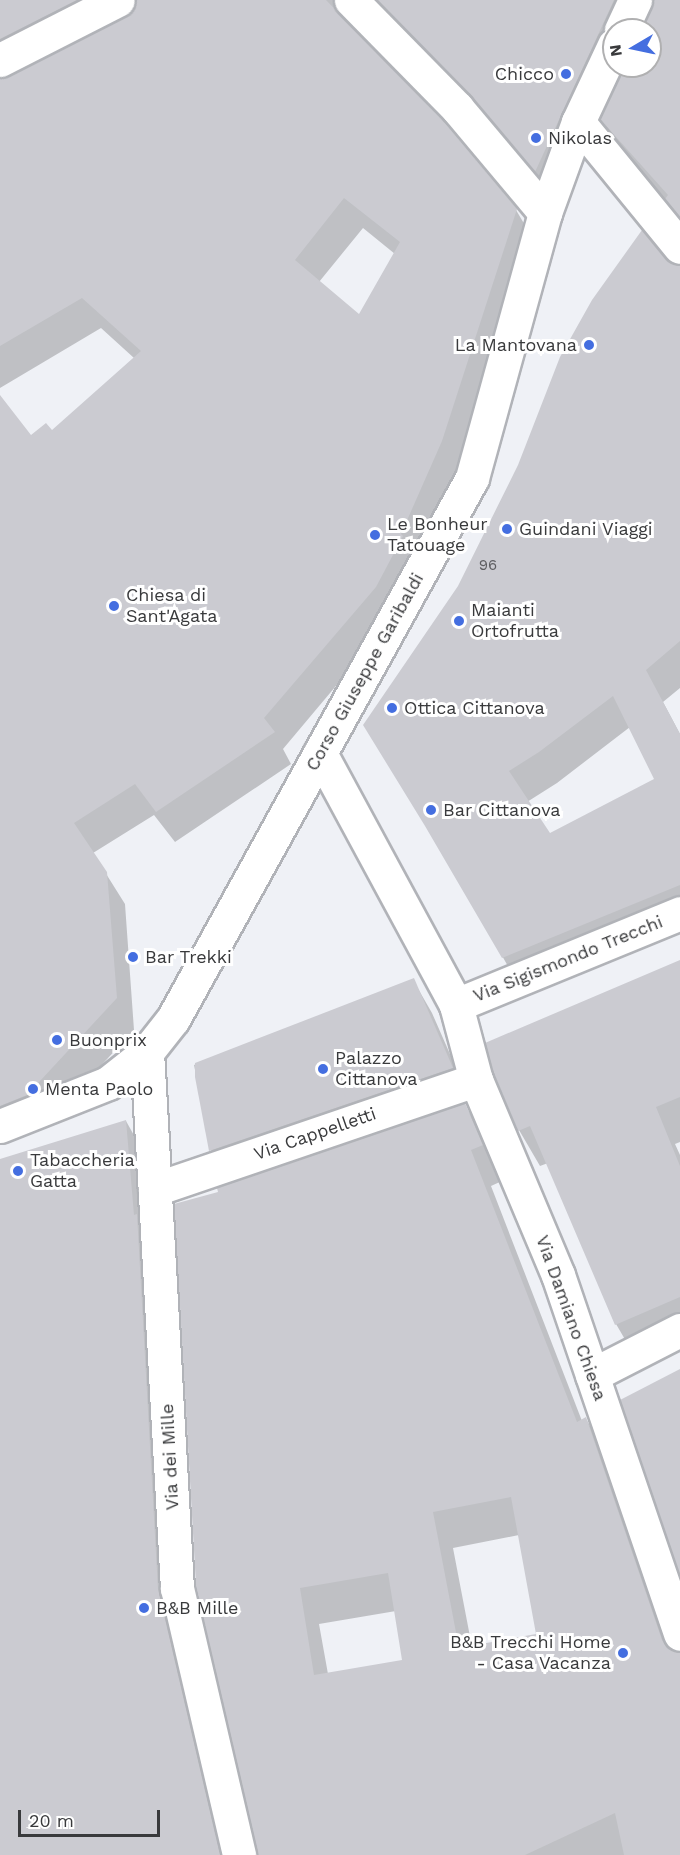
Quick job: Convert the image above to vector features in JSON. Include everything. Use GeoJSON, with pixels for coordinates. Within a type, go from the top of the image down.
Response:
{"type":"FeatureCollection","features":[{"type":"Feature","properties":{"kind":"street"},"geometry":{"type":"LineString","coordinates":[[0,60],[118,0]]}},
{"type":"Feature","properties":{"kind":"street"},"geometry":{"type":"LineString","coordinates":[[351,0],[458,108],[545,213]]}},
{"type":"Feature","properties":{"kind":"street"},"geometry":{"type":"LineString","coordinates":[[627,18],[635,0]]}},
{"type":"Feature","properties":{"kind":"street","name":"Corso Giuseppe Garibaldi"},"geometry":{"type":"LineString","coordinates":[[0,1126],[108,1083],[147,1052],[173,1019],[472,478],[545,213],[578,122],[602,71]]}},
{"type":"Feature","properties":{"kind":"street"},"geometry":{"type":"LineString","coordinates":[[578,122],[680,247]]}},
{"type":"Feature","properties":{"kind":"street","name":"Via Damiano Chiesa"},"geometry":{"type":"LineString","coordinates":[[320,753],[456,1005],[476,1080],[558,1275],[680,1634]]}},
{"type":"Feature","properties":{"kind":"street","name":"Via Sigismondo Trecchi"},"geometry":{"type":"LineString","coordinates":[[456,1005],[680,913]]}},
{"type":"Feature","properties":{"kind":"street","name":"Via dei Mille"},"geometry":{"type":"LineString","coordinates":[[147,1052],[177,1588],[239,1855]]}},
{"type":"Feature","properties":{"kind":"street","name":"Via Cappelletti"},"geometry":{"type":"LineString","coordinates":[[155,1189],[476,1080]]}},
{"type":"Feature","properties":{"kind":"street"},"geometry":{"type":"LineString","coordinates":[[592,1375],[680,1330]]}},
{"type":"Feature","properties":{"kind":"building"},"geometry":{"type":"Polygon","coordinates":[[[0,0],[77,0],[0,39],[0,0]]]}},
{"type":"Feature","properties":{"kind":"building"},"geometry":{"type":"Polygon","coordinates":[[[137,0],[326,0],[443,121],[517,209],[442,441],[401,534],[403,536],[376,587],[264,718],[275,732],[156,812],[135,784],[74,823],[107,872],[117,998],[27,1095],[0,1106],[0,395],[31,435],[46,423],[52,430],[141,351],[82,298],[0,346],[0,79],[126,17],[134,10],[137,0]],[[344,198],[295,260],[359,314],[400,242],[344,198]]]}},
{"type":"Feature","properties":{"kind":"building"},"geometry":{"type":"Polygon","coordinates":[[[377,0],[614,0],[606,18],[602,18],[602,26],[535,172],[470,95],[377,0]]]}},
{"type":"Feature","properties":{"kind":"building"},"geometry":{"type":"Polygon","coordinates":[[[653,0],[680,0],[680,217],[665,199],[668,195],[600,119],[619,78],[662,78],[662,18],[646,18],[653,0]]]}},
{"type":"Feature","properties":{"kind":"building"},"geometry":{"type":"Polygon","coordinates":[[[642,230],[666,259],[680,265],[680,641],[646,670],[680,734],[680,885],[502,958],[363,725],[458,586],[518,465],[560,357],[592,300],[642,230]],[[613,696],[539,752],[509,771],[550,833],[654,779],[613,696]]]}},
{"type":"Feature","properties":{"kind":"building"},"geometry":{"type":"Polygon","coordinates":[[[680,960],[680,1097],[656,1107],[680,1166],[680,1297],[615,1325],[530,1126],[518,1131],[494,1074],[485,1043],[680,960]]]}},
{"type":"Feature","properties":{"kind":"building","name":"Palazzo Cittanova"},"geometry":{"type":"Polygon","coordinates":[[[414,978],[453,1068],[209,1151],[195,1077],[195,1063],[414,978]]]}},
{"type":"Feature","properties":{"kind":"building"},"geometry":{"type":"Polygon","coordinates":[[[465,1103],[483,1145],[471,1150],[577,1422],[586,1417],[662,1640],[668,1648],[680,1652],[680,1855],[624,1855],[615,1813],[525,1855],[257,1855],[196,1585],[174,1204],[218,1192],[217,1188],[465,1103]],[[511,1497],[433,1512],[459,1648],[536,1634],[511,1497]],[[388,1573],[300,1588],[314,1675],[402,1660],[388,1573]]]}},
{"type":"Feature","properties":{"kind":"building"},"geometry":{"type":"Polygon","coordinates":[[[126,1120],[134,1215],[137,1214],[158,1589],[220,1855],[0,1855],[0,1159],[126,1120]]]}},
{"type":"Feature","properties":{"kind":"building"},"geometry":{"type":"Polygon","coordinates":[[[680,1369],[680,1576],[620,1400],[680,1369]]]}},
{"type":"Feature","properties":{"kind":"place","name":"Chicco"},"geometry":{"type":"Point","coordinates":[566,74]}},
{"type":"Feature","properties":{"kind":"place","name":"Nikolas"},"geometry":{"type":"Point","coordinates":[536,138]}},
{"type":"Feature","properties":{"kind":"place","name":"La Mantovana"},"geometry":{"type":"Point","coordinates":[589,345]}},
{"type":"Feature","properties":{"kind":"place","name":"Guindani Viaggi"},"geometry":{"type":"Point","coordinates":[507,529]}},
{"type":"Feature","properties":{"kind":"place","name":"Le Bonheur Tatouage"},"geometry":{"type":"Point","coordinates":[375,535]}},
{"type":"Feature","properties":{"kind":"place","name":"Chiesa di Sant'Agata"},"geometry":{"type":"Point","coordinates":[114,606]}},
{"type":"Feature","properties":{"kind":"place","name":"Maianti Ortofrutta"},"geometry":{"type":"Point","coordinates":[459,621]}},
{"type":"Feature","properties":{"kind":"place","name":"Ottica Cittanova"},"geometry":{"type":"Point","coordinates":[392,708]}},
{"type":"Feature","properties":{"kind":"place","name":"Bar Cittanova"},"geometry":{"type":"Point","coordinates":[431,810]}},
{"type":"Feature","properties":{"kind":"place","name":"Bar Trekki"},"geometry":{"type":"Point","coordinates":[133,957]}},
{"type":"Feature","properties":{"kind":"place","name":"Buonprix"},"geometry":{"type":"Point","coordinates":[57,1040]}},
{"type":"Feature","properties":{"kind":"place","name":"Palazzo Cittanova"},"geometry":{"type":"Point","coordinates":[323,1069]}},
{"type":"Feature","properties":{"kind":"place","name":"Menta Paolo"},"geometry":{"type":"Point","coordinates":[33,1089]}},
{"type":"Feature","properties":{"kind":"place","name":"Tabaccheria Gatta"},"geometry":{"type":"Point","coordinates":[18,1171]}},
{"type":"Feature","properties":{"kind":"place","name":"B&B Mille"},"geometry":{"type":"Point","coordinates":[144,1608]}},
{"type":"Feature","properties":{"kind":"place","name":"B&B Trecchi Home - Casa Vacanza"},"geometry":{"type":"Point","coordinates":[623,1653]}}]}
